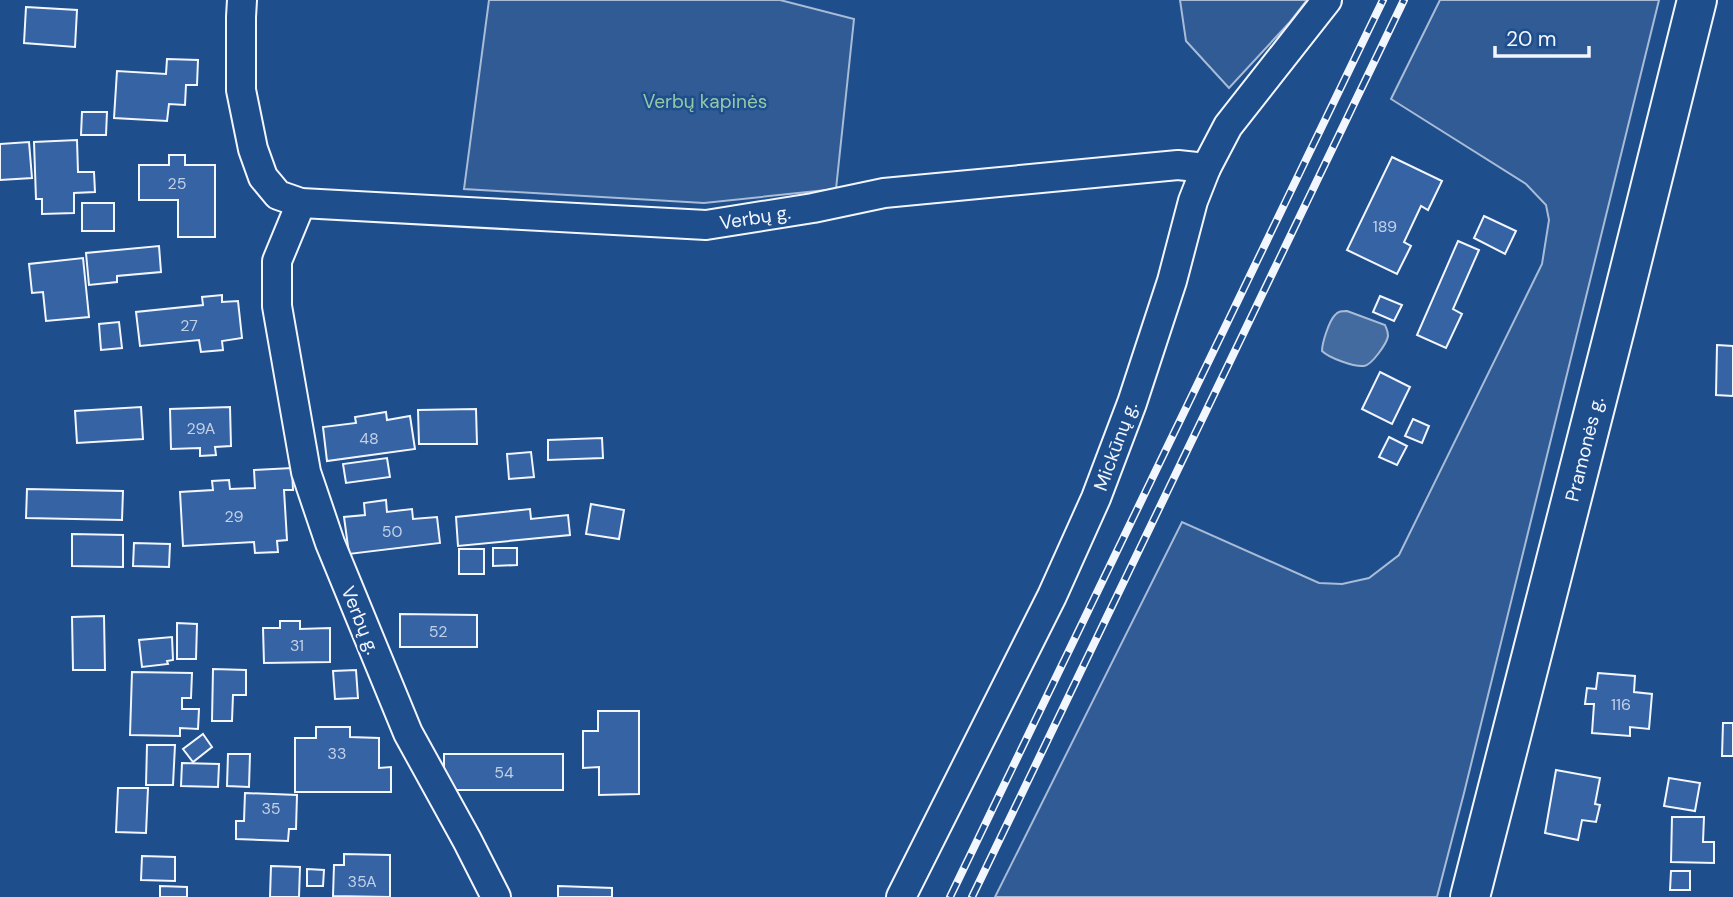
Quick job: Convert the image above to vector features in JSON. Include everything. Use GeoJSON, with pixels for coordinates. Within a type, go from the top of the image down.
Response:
{"type":"FeatureCollection","features":[{"type":"Feature","properties":{"kind":"main road","name":"Pramonės g."},"geometry":{"type":"LineString","coordinates":[[1469,897],[1697,0]]}},
{"type":"Feature","properties":{"kind":"street","name":"Verbų g."},"geometry":{"type":"LineString","coordinates":[[242,0],[241,90],[253,149],[263,177],[278,195],[302,203],[706,225],[813,208],[884,193],[1178,165],[1206,168]]}},
{"type":"Feature","properties":{"kind":"street","name":"Mickūnų g."},"geometry":{"type":"LineString","coordinates":[[901,897],[1052,596],[1096,498],[1132,403],[1172,281],[1193,201],[1206,168],[1228,126],[1326,0]]}},
{"type":"Feature","properties":{"kind":"street","name":"Verbų g."},"geometry":{"type":"LineString","coordinates":[[302,203],[278,261],[277,306],[306,472],[330,543],[408,733],[496,897]]}},
{"type":"Feature","properties":{"kind":"green space","name":"Verbų kapinės"},"geometry":{"type":"Polygon","coordinates":[[[489,0],[780,0],[854,19],[836,189],[704,203],[464,189],[489,0]]]}},
{"type":"Feature","properties":{"kind":"green space"},"geometry":{"type":"Polygon","coordinates":[[[1180,0],[1307,0],[1229,88],[1186,41],[1180,0]]]}},
{"type":"Feature","properties":{"kind":"green space"},"geometry":{"type":"Polygon","coordinates":[[[1440,0],[1659,0],[1437,897],[995,897],[1182,522],[1319,583],[1342,584],[1369,578],[1399,555],[1542,264],[1549,220],[1546,205],[1526,184],[1391,99],[1440,0]]]}},
{"type":"Feature","properties":{"kind":"shaded area"},"geometry":{"type":"Polygon","coordinates":[[[1347,311],[1385,325],[1388,336],[1382,348],[1367,365],[1342,362],[1322,351],[1326,332],[1333,318],[1339,312],[1347,311]]]}},
{"type":"Feature","properties":{"kind":"building"},"geometry":{"type":"Polygon","coordinates":[[[26,7],[77,10],[75,47],[24,43],[26,7]]]}},
{"type":"Feature","properties":{"kind":"building"},"geometry":{"type":"Polygon","coordinates":[[[167,59],[198,60],[197,85],[186,85],[185,105],[169,104],[167,121],[114,118],[117,71],[166,74],[167,59]]]}},
{"type":"Feature","properties":{"kind":"building"},"geometry":{"type":"Polygon","coordinates":[[[82,112],[107,112],[106,135],[81,135],[82,112]]]}},
{"type":"Feature","properties":{"kind":"building"},"geometry":{"type":"Polygon","coordinates":[[[77,140],[78,172],[94,172],[95,192],[74,193],[74,213],[42,214],[42,199],[36,199],[34,142],[77,140]]]}},
{"type":"Feature","properties":{"kind":"building"},"geometry":{"type":"Polygon","coordinates":[[[29,142],[32,178],[0,180],[0,144],[29,142]]]}},
{"type":"Feature","properties":{"kind":"building"},"geometry":{"type":"Polygon","coordinates":[[[169,155],[185,155],[185,165],[215,165],[215,237],[178,237],[178,200],[139,200],[139,165],[169,165],[169,155]]]}},
{"type":"Feature","properties":{"kind":"building"},"geometry":{"type":"Polygon","coordinates":[[[1392,157],[1442,181],[1428,210],[1421,206],[1404,242],[1411,246],[1397,274],[1347,250],[1392,157]]]}},
{"type":"Feature","properties":{"kind":"building"},"geometry":{"type":"Polygon","coordinates":[[[82,203],[114,203],[114,231],[82,231],[82,203]]]}},
{"type":"Feature","properties":{"kind":"building"},"geometry":{"type":"Polygon","coordinates":[[[1484,216],[1516,231],[1505,254],[1474,238],[1484,216]]]}},
{"type":"Feature","properties":{"kind":"building"},"geometry":{"type":"Polygon","coordinates":[[[1458,241],[1479,250],[1453,309],[1462,314],[1446,348],[1417,335],[1458,241]]]}},
{"type":"Feature","properties":{"kind":"building"},"geometry":{"type":"Polygon","coordinates":[[[159,246],[161,272],[117,276],[117,282],[89,285],[86,253],[159,246]]]}},
{"type":"Feature","properties":{"kind":"building"},"geometry":{"type":"Polygon","coordinates":[[[83,258],[89,317],[46,321],[43,292],[32,293],[29,264],[83,258]]]}},
{"type":"Feature","properties":{"kind":"building"},"geometry":{"type":"Polygon","coordinates":[[[222,295],[222,302],[238,301],[242,338],[222,341],[223,350],[201,352],[199,340],[140,346],[136,312],[203,305],[202,297],[222,295]]]}},
{"type":"Feature","properties":{"kind":"building"},"geometry":{"type":"Polygon","coordinates":[[[1380,296],[1402,305],[1394,321],[1373,312],[1380,296]]]}},
{"type":"Feature","properties":{"kind":"building"},"geometry":{"type":"Polygon","coordinates":[[[119,322],[122,348],[101,350],[99,324],[119,322]]]}},
{"type":"Feature","properties":{"kind":"building"},"geometry":{"type":"Polygon","coordinates":[[[1717,345],[1733,346],[1733,396],[1716,395],[1717,345]]]}},
{"type":"Feature","properties":{"kind":"building"},"geometry":{"type":"Polygon","coordinates":[[[1380,372],[1410,387],[1392,424],[1362,409],[1380,372]]]}},
{"type":"Feature","properties":{"kind":"building"},"geometry":{"type":"Polygon","coordinates":[[[141,407],[143,439],[77,443],[75,411],[141,407]]]}},
{"type":"Feature","properties":{"kind":"building"},"geometry":{"type":"Polygon","coordinates":[[[230,407],[231,446],[215,447],[216,455],[200,456],[200,448],[171,449],[170,409],[230,407]]]}},
{"type":"Feature","properties":{"kind":"building"},"geometry":{"type":"Polygon","coordinates":[[[476,409],[477,444],[419,444],[418,410],[476,409]]]}},
{"type":"Feature","properties":{"kind":"building"},"geometry":{"type":"Polygon","coordinates":[[[386,412],[387,420],[410,416],[415,449],[327,461],[323,427],[356,423],[355,417],[386,412]]]}},
{"type":"Feature","properties":{"kind":"building"},"geometry":{"type":"Polygon","coordinates":[[[1413,419],[1429,426],[1422,443],[1405,436],[1413,419]]]}},
{"type":"Feature","properties":{"kind":"building"},"geometry":{"type":"Polygon","coordinates":[[[1389,437],[1407,446],[1397,465],[1379,457],[1389,437]]]}},
{"type":"Feature","properties":{"kind":"building"},"geometry":{"type":"Polygon","coordinates":[[[602,438],[603,458],[548,460],[548,440],[602,438]]]}},
{"type":"Feature","properties":{"kind":"building"},"geometry":{"type":"Polygon","coordinates":[[[531,452],[534,477],[509,479],[507,454],[531,452]]]}},
{"type":"Feature","properties":{"kind":"building"},"geometry":{"type":"Polygon","coordinates":[[[387,458],[390,477],[346,483],[343,464],[387,458]]]}},
{"type":"Feature","properties":{"kind":"building"},"geometry":{"type":"Polygon","coordinates":[[[292,468],[293,490],[284,490],[287,540],[277,541],[278,552],[255,553],[254,542],[183,546],[180,492],[213,490],[212,481],[229,480],[230,489],[255,488],[254,470],[292,468]]]}},
{"type":"Feature","properties":{"kind":"building"},"geometry":{"type":"Polygon","coordinates":[[[27,489],[123,491],[122,520],[26,518],[27,489]]]}},
{"type":"Feature","properties":{"kind":"building"},"geometry":{"type":"Polygon","coordinates":[[[386,500],[387,512],[412,509],[413,519],[437,517],[440,543],[349,554],[344,517],[365,515],[364,503],[386,500]]]}},
{"type":"Feature","properties":{"kind":"building"},"geometry":{"type":"Polygon","coordinates":[[[591,504],[624,510],[619,539],[586,534],[591,504]]]}},
{"type":"Feature","properties":{"kind":"building"},"geometry":{"type":"Polygon","coordinates":[[[530,509],[531,519],[568,515],[570,535],[458,546],[456,517],[530,509]]]}},
{"type":"Feature","properties":{"kind":"building"},"geometry":{"type":"Polygon","coordinates":[[[72,534],[123,535],[123,567],[72,566],[72,534]]]}},
{"type":"Feature","properties":{"kind":"building"},"geometry":{"type":"Polygon","coordinates":[[[134,543],[170,544],[169,567],[133,566],[134,543]]]}},
{"type":"Feature","properties":{"kind":"building"},"geometry":{"type":"Polygon","coordinates":[[[493,548],[517,548],[517,565],[493,566],[493,548]]]}},
{"type":"Feature","properties":{"kind":"building"},"geometry":{"type":"Polygon","coordinates":[[[459,549],[484,549],[484,574],[459,574],[459,549]]]}},
{"type":"Feature","properties":{"kind":"building"},"geometry":{"type":"Polygon","coordinates":[[[400,614],[477,615],[477,647],[400,647],[400,614]]]}},
{"type":"Feature","properties":{"kind":"building"},"geometry":{"type":"Polygon","coordinates":[[[104,616],[105,670],[73,670],[72,617],[104,616]]]}},
{"type":"Feature","properties":{"kind":"building"},"geometry":{"type":"Polygon","coordinates":[[[280,621],[300,621],[300,629],[330,628],[330,662],[264,663],[263,628],[280,628],[280,621]]]}},
{"type":"Feature","properties":{"kind":"building"},"geometry":{"type":"Polygon","coordinates":[[[177,623],[197,624],[196,659],[177,659],[177,623]]]}},
{"type":"Feature","properties":{"kind":"building"},"geometry":{"type":"Polygon","coordinates":[[[172,637],[173,660],[167,661],[168,664],[142,667],[139,640],[172,637]]]}},
{"type":"Feature","properties":{"kind":"building"},"geometry":{"type":"Polygon","coordinates":[[[213,669],[246,670],[246,695],[233,695],[232,721],[212,721],[213,669]]]}},
{"type":"Feature","properties":{"kind":"building"},"geometry":{"type":"Polygon","coordinates":[[[356,670],[358,698],[335,699],[333,671],[356,670]]]}},
{"type":"Feature","properties":{"kind":"building"},"geometry":{"type":"Polygon","coordinates":[[[132,672],[192,673],[191,698],[182,698],[182,709],[199,709],[198,729],[180,728],[180,736],[130,735],[132,672]]]}},
{"type":"Feature","properties":{"kind":"building"},"geometry":{"type":"Polygon","coordinates":[[[1598,673],[1635,676],[1634,692],[1652,694],[1649,729],[1630,727],[1630,736],[1592,733],[1594,704],[1585,704],[1587,688],[1596,689],[1598,673]]]}},
{"type":"Feature","properties":{"kind":"building"},"geometry":{"type":"Polygon","coordinates":[[[598,711],[639,711],[639,794],[599,795],[599,767],[583,768],[583,731],[598,731],[598,711]]]}},
{"type":"Feature","properties":{"kind":"building"},"geometry":{"type":"Polygon","coordinates":[[[1723,723],[1733,723],[1733,756],[1722,756],[1723,723]]]}},
{"type":"Feature","properties":{"kind":"building"},"geometry":{"type":"Polygon","coordinates":[[[316,727],[350,727],[350,737],[379,738],[379,768],[391,767],[391,792],[295,792],[295,738],[316,738],[316,727]]]}},
{"type":"Feature","properties":{"kind":"building"},"geometry":{"type":"Polygon","coordinates":[[[203,734],[212,747],[193,762],[183,749],[203,734]]]}},
{"type":"Feature","properties":{"kind":"building"},"geometry":{"type":"Polygon","coordinates":[[[147,745],[175,745],[173,785],[146,785],[147,745]]]}},
{"type":"Feature","properties":{"kind":"building"},"geometry":{"type":"Polygon","coordinates":[[[228,754],[250,754],[249,787],[227,786],[228,754]]]}},
{"type":"Feature","properties":{"kind":"building"},"geometry":{"type":"Polygon","coordinates":[[[444,754],[563,754],[563,790],[444,790],[444,754]]]}},
{"type":"Feature","properties":{"kind":"building"},"geometry":{"type":"Polygon","coordinates":[[[182,763],[219,764],[218,787],[181,786],[182,763]]]}},
{"type":"Feature","properties":{"kind":"building"},"geometry":{"type":"Polygon","coordinates":[[[1556,770],[1600,778],[1595,804],[1600,805],[1596,822],[1582,820],[1578,840],[1545,833],[1556,770]]]}},
{"type":"Feature","properties":{"kind":"building"},"geometry":{"type":"Polygon","coordinates":[[[1669,778],[1700,783],[1695,811],[1664,806],[1669,778]]]}},
{"type":"Feature","properties":{"kind":"building"},"geometry":{"type":"Polygon","coordinates":[[[118,788],[148,788],[146,833],[116,832],[118,788]]]}},
{"type":"Feature","properties":{"kind":"building"},"geometry":{"type":"Polygon","coordinates":[[[245,793],[297,795],[296,829],[289,829],[288,841],[236,839],[236,821],[244,821],[245,793]]]}},
{"type":"Feature","properties":{"kind":"building"},"geometry":{"type":"Polygon","coordinates":[[[1672,817],[1704,817],[1703,842],[1714,842],[1714,863],[1671,862],[1672,817]]]}},
{"type":"Feature","properties":{"kind":"building"},"geometry":{"type":"Polygon","coordinates":[[[344,854],[390,855],[390,897],[333,896],[334,865],[344,865],[344,854]]]}},
{"type":"Feature","properties":{"kind":"building"},"geometry":{"type":"Polygon","coordinates":[[[142,856],[175,857],[175,881],[141,880],[142,856]]]}},
{"type":"Feature","properties":{"kind":"building"},"geometry":{"type":"Polygon","coordinates":[[[271,866],[300,867],[299,897],[270,897],[271,866]]]}},
{"type":"Feature","properties":{"kind":"building"},"geometry":{"type":"Polygon","coordinates":[[[307,869],[324,870],[323,886],[307,886],[307,869]]]}},
{"type":"Feature","properties":{"kind":"building"},"geometry":{"type":"Polygon","coordinates":[[[1671,871],[1690,871],[1690,890],[1670,890],[1671,871]]]}},
{"type":"Feature","properties":{"kind":"building"},"geometry":{"type":"Polygon","coordinates":[[[160,886],[187,887],[187,897],[160,897],[160,886]]]}},
{"type":"Feature","properties":{"kind":"building"},"geometry":{"type":"Polygon","coordinates":[[[558,886],[612,888],[612,897],[558,897],[558,886]]]}},
{"type":"Feature","properties":{"kind":"railway"},"geometry":{"type":"LineString","coordinates":[[950,897],[1383,0]]}},
{"type":"Feature","properties":{"kind":"railway"},"geometry":{"type":"LineString","coordinates":[[972,897],[1404,0]]}}]}
